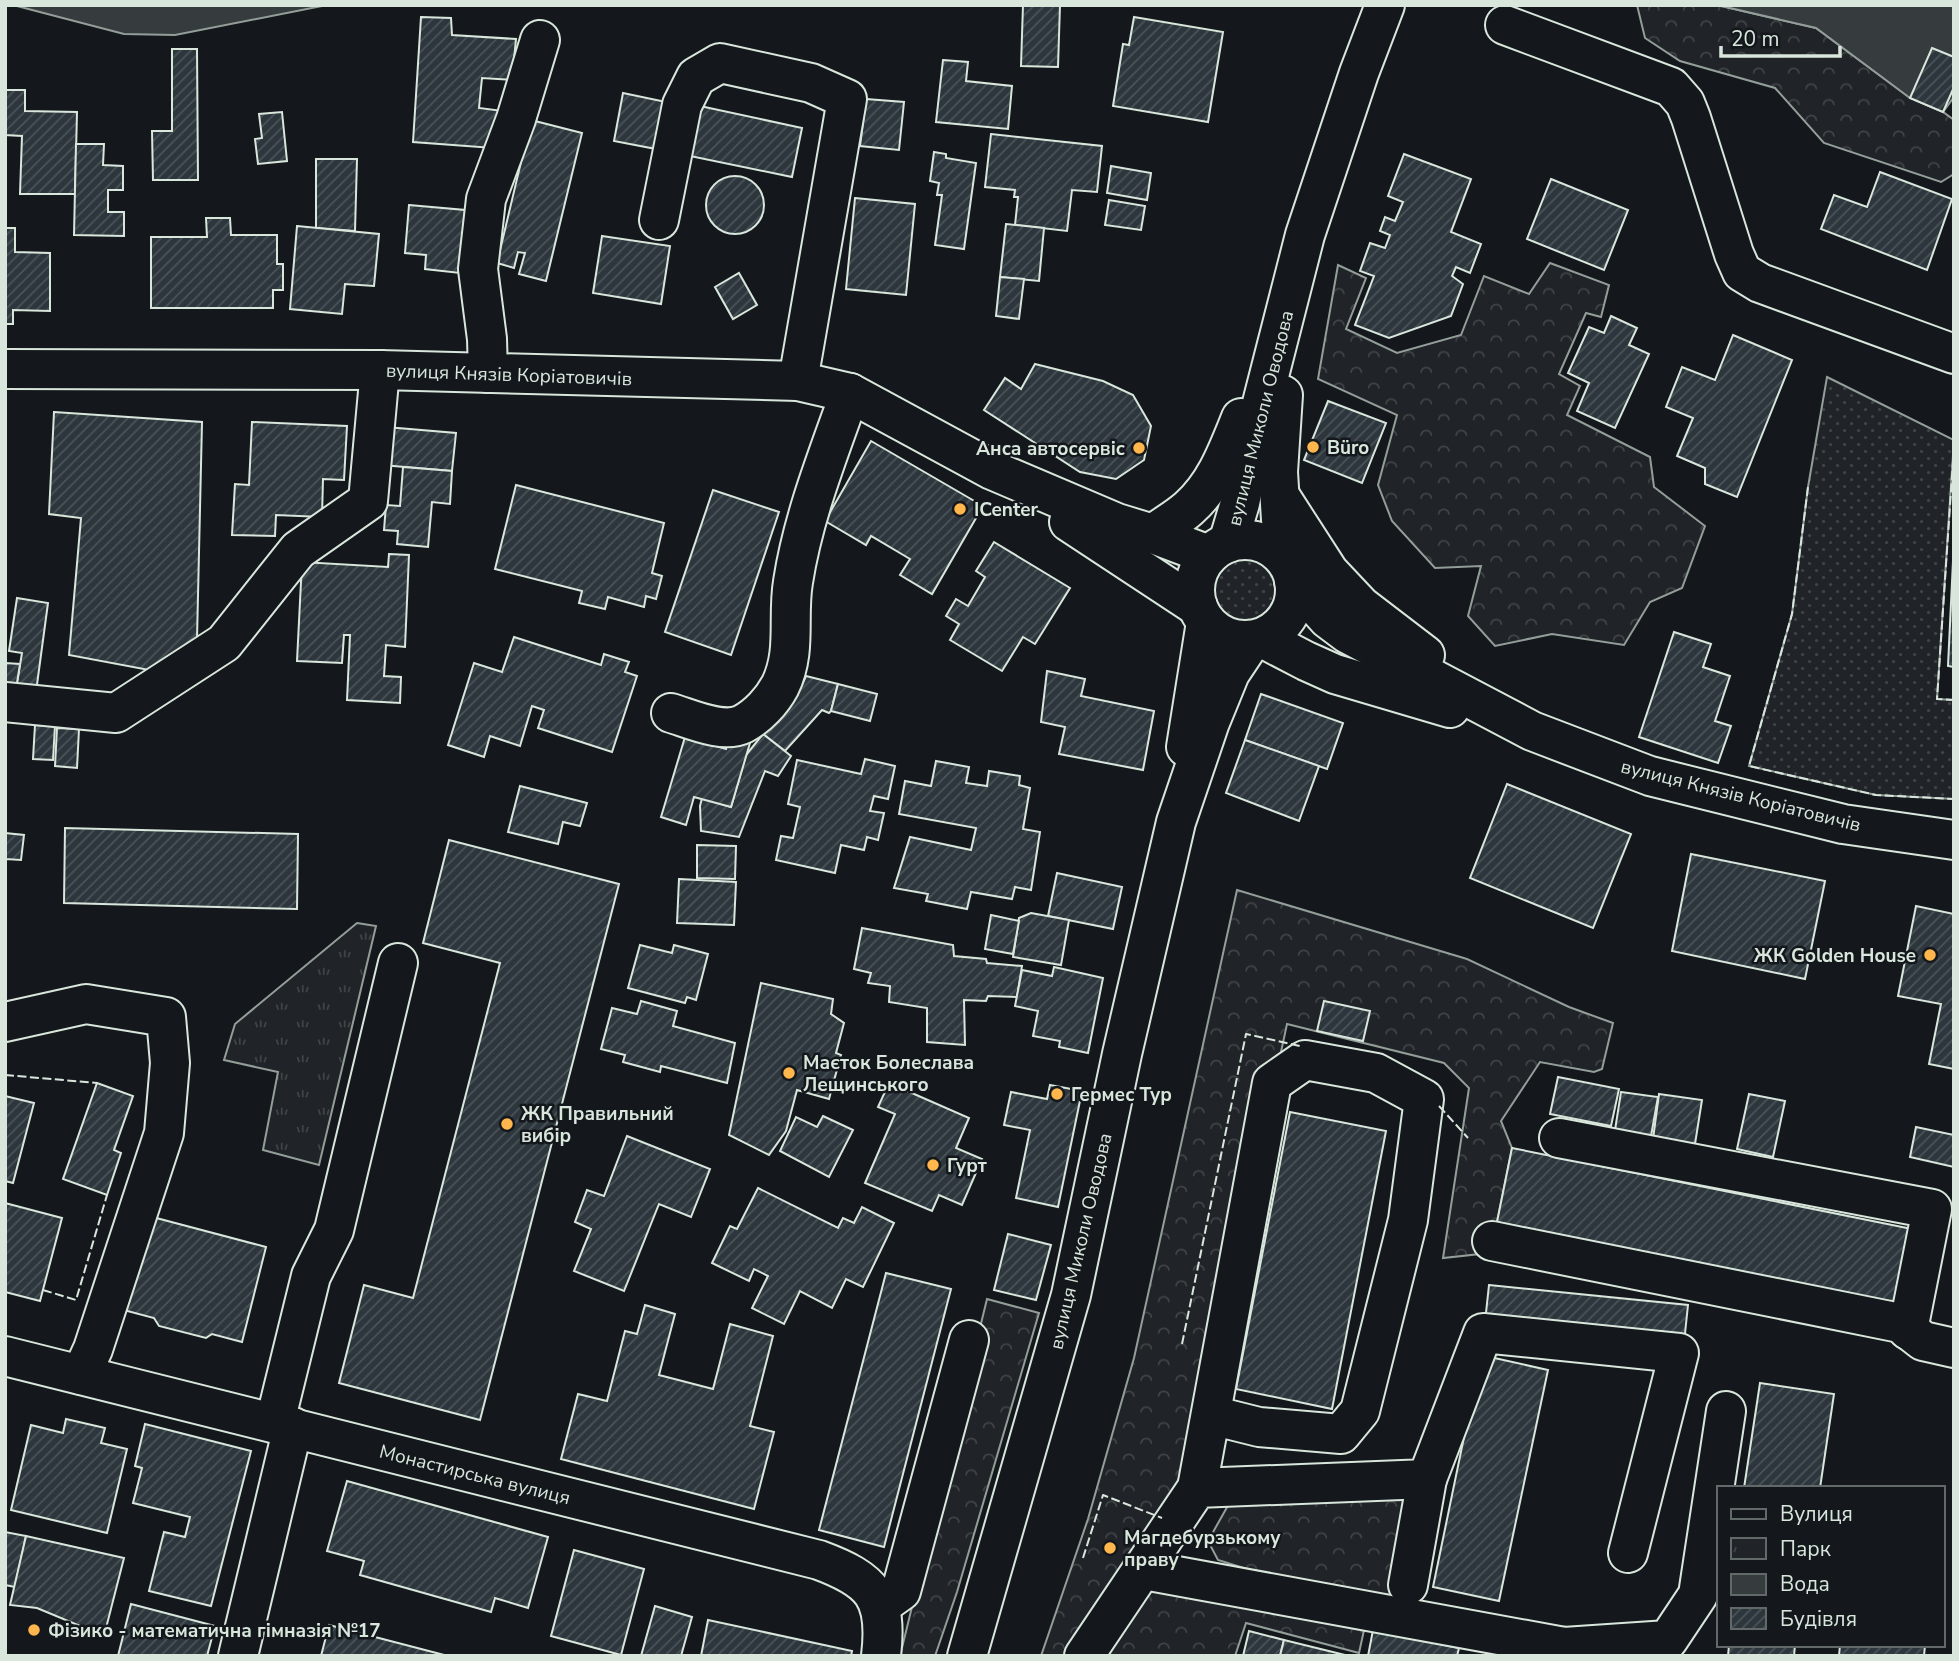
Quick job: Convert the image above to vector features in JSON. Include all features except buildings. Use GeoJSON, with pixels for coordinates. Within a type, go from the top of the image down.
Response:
{"type":"FeatureCollection","features":[{"type":"Feature","properties":{"kind":"main road","name":"вулиця Миколи Оводова"},"geometry":{"type":"LineString","coordinates":[[1219,549],[1240,503],[1259,415],[1309,222],[1385,5]]}},
{"type":"Feature","properties":{"kind":"main road"},"geometry":{"type":"LineString","coordinates":[[1505,26],[1671,87],[1685,103],[1691,118],[1742,272],[1760,283],[1954,354]]}},
{"type":"Feature","properties":{"kind":"main road"},"geometry":{"type":"LineString","coordinates":[[488,373],[487,339],[478,269],[486,199],[516,119],[540,40]]}},
{"type":"Feature","properties":{"kind":"main road"},"geometry":{"type":"LineString","coordinates":[[659,220],[682,105],[696,77],[720,63],[811,83],[846,99],[798,381]]}},
{"type":"Feature","properties":{"kind":"main road","name":"вулиця Миколи Оводова"},"geometry":{"type":"LineString","coordinates":[[1153,534],[1190,508],[1212,481],[1226,457],[1291,292]]}},
{"type":"Feature","properties":{"kind":"main road","name":"вулиця Миколи Оводова"},"geometry":{"type":"LineString","coordinates":[[1288,569],[1278,472],[1291,292]]}},
{"type":"Feature","properties":{"kind":"main road","name":"вулиця Князів Коріатовичів"},"geometry":{"type":"LineString","coordinates":[[5,369],[380,370],[798,381],[850,393],[992,470],[1117,523],[1219,549]]}},
{"type":"Feature","properties":{"kind":"main road"},"geometry":{"type":"LineString","coordinates":[[5,702],[116,713],[224,643],[298,550],[368,500],[380,370]]}},
{"type":"Feature","properties":{"kind":"main road"},"geometry":{"type":"LineString","coordinates":[[671,713],[719,727],[740,726],[768,703],[780,686],[791,652],[792,584],[805,525],[850,393]]}},
{"type":"Feature","properties":{"kind":"main road","name":"вулиця Князів Коріатовичів"},"geometry":{"type":"LineString","coordinates":[[992,470],[1202,615]]}},
{"type":"Feature","properties":{"kind":"main road","name":"вулиця Миколи Оводова"},"geometry":{"type":"LineString","coordinates":[[1212,481],[1219,549]]}},
{"type":"Feature","properties":{"kind":"main road","name":"вулиця Князів Коріатовичів"},"geometry":{"type":"LineString","coordinates":[[1280,496],[1329,572],[1361,606],[1416,649],[1532,731]]}},
{"type":"Feature","properties":{"kind":"main road"},"geometry":{"type":"LineString","coordinates":[[1240,541],[1263,544],[1288,569],[1294,601],[1280,627],[1257,639],[1231,639],[1222,635],[1202,615],[1195,585],[1202,564],[1219,549],[1240,541]]}},
{"type":"Feature","properties":{"kind":"main road","name":"вулиця Князів Коріатовичів"},"geometry":{"type":"LineString","coordinates":[[1288,569],[1328,619],[1348,634],[1532,731]]}},
{"type":"Feature","properties":{"kind":"main road","name":"вулиця Миколи Оводова"},"geometry":{"type":"LineString","coordinates":[[1176,822],[1202,615]]}},
{"type":"Feature","properties":{"kind":"main road","name":"вулиця Миколи Оводова"},"geometry":{"type":"LineString","coordinates":[[967,1656],[1071,1295],[1122,1054],[1176,822],[1210,722],[1230,673],[1257,639]]}},
{"type":"Feature","properties":{"kind":"main road","name":"вулиця Князів Коріатовичів"},"geometry":{"type":"LineString","coordinates":[[1257,639],[1335,674],[1532,731],[1650,776],[1843,824],[1954,840]]}},
{"type":"Feature","properties":{"kind":"main road"},"geometry":{"type":"LineString","coordinates":[[238,1656],[311,1276],[334,1230],[398,964]]}},
{"type":"Feature","properties":{"kind":"main road"},"geometry":{"type":"LineString","coordinates":[[5,1022],[86,1004],[166,1017],[170,1063],[164,1133],[93,1349],[81,1375]]}},
{"type":"Feature","properties":{"kind":"main road"},"geometry":{"type":"LineString","coordinates":[[1084,1656],[1197,1488],[1272,1083],[1306,1060],[1376,1073],[1424,1099],[1408,1220],[1360,1411],[1341,1434],[1259,1427],[1211,1415]]}},
{"type":"Feature","properties":{"kind":"main road"},"geometry":{"type":"LineString","coordinates":[[1559,1138],[1932,1209],[1908,1330]]}},
{"type":"Feature","properties":{"kind":"main road"},"geometry":{"type":"LineString","coordinates":[[1492,1241],[1900,1323],[1923,1341],[1954,1348]]}},
{"type":"Feature","properties":{"kind":"main road"},"geometry":{"type":"LineString","coordinates":[[1408,1585],[1427,1479],[1483,1333],[1679,1353],[1628,1553]]}},
{"type":"Feature","properties":{"kind":"main road"},"geometry":{"type":"LineString","coordinates":[[881,1656],[884,1635],[880,1606],[901,1591],[970,1340]]}},
{"type":"Feature","properties":{"kind":"main road","name":"Монастирська вулиця"},"geometry":{"type":"LineString","coordinates":[[5,1356],[819,1560],[845,1570],[867,1585],[880,1606]]}},
{"type":"Feature","properties":{"kind":"main road"},"geometry":{"type":"LineString","coordinates":[[1144,1570],[1564,1647],[1600,1651],[1668,1640],[1698,1595],[1726,1411]]}},
{"type":"Feature","properties":{"kind":"main road"},"geometry":{"type":"LineString","coordinates":[[1197,1488],[1427,1479]]}},
{"type":"Feature","properties":{"kind":"green space"},"geometry":{"type":"Polygon","coordinates":[[[1637,5],[1717,5],[1816,28],[1910,98],[1943,112],[1954,120],[1954,174],[1941,182],[1824,143],[1775,88],[1680,61],[1645,38],[1637,5]]]}},
{"type":"Feature","properties":{"kind":"green space"},"geometry":{"type":"Polygon","coordinates":[[[1550,263],[1609,285],[1601,317],[1586,313],[1559,374],[1580,386],[1567,415],[1650,457],[1654,487],[1705,526],[1682,588],[1650,602],[1624,645],[1552,634],[1495,646],[1468,616],[1481,566],[1435,568],[1392,521],[1378,485],[1397,415],[1318,379],[1338,265],[1366,278],[1346,329],[1397,353],[1461,335],[1484,276],[1529,294],[1550,263]]]}},
{"type":"Feature","properties":{"kind":"green space"},"geometry":{"type":"Polygon","coordinates":[[[1827,377],[1954,440],[1937,699],[1954,700],[1954,799],[1876,795],[1749,766],[1792,614],[1808,487],[1827,377]]]}},
{"type":"Feature","properties":{"kind":"green space"},"geometry":{"type":"Polygon","coordinates":[[[1239,559],[1251,559],[1267,568],[1274,578],[1274,602],[1267,612],[1251,621],[1239,621],[1228,616],[1219,607],[1214,596],[1214,584],[1219,573],[1228,564],[1239,559]]]}},
{"type":"Feature","properties":{"kind":"green space"},"geometry":{"type":"Polygon","coordinates":[[[1237,890],[1467,959],[1569,1007],[1613,1023],[1602,1069],[1594,1072],[1540,1062],[1501,1121],[1512,1148],[1497,1222],[1480,1254],[1443,1258],[1469,1088],[1444,1063],[1287,1024],[1217,1349],[1197,1488],[1084,1656],[1041,1656],[1088,1519],[1134,1358],[1237,890]]]}},
{"type":"Feature","properties":{"kind":"green space"},"geometry":{"type":"Polygon","coordinates":[[[357,923],[376,926],[319,1165],[263,1150],[278,1072],[224,1060],[235,1024],[357,923]]]}},
{"type":"Feature","properties":{"kind":"green space"},"geometry":{"type":"Polygon","coordinates":[[[987,1299],[1039,1313],[957,1592],[935,1656],[900,1656],[987,1299]]]}},
{"type":"Feature","properties":{"kind":"green space"},"geometry":{"type":"Polygon","coordinates":[[[1427,1479],[1402,1617],[1218,1560],[1208,1541],[1239,1486],[1427,1479]]]}},
{"type":"Feature","properties":{"kind":"green space"},"geometry":{"type":"Polygon","coordinates":[[[1150,1583],[1366,1621],[1359,1653],[1246,1623],[1235,1656],[1099,1656],[1150,1583]]]}},
{"type":"Feature","properties":{"kind":"water"},"geometry":{"type":"Polygon","coordinates":[[[13,5],[327,5],[175,35],[124,34],[13,5]]]}},
{"type":"Feature","properties":{"kind":"water"},"geometry":{"type":"Polygon","coordinates":[[[1717,5],[1954,5],[1954,97],[1943,112],[1910,98],[1816,28],[1717,5]]]}},
{"type":"Feature","properties":{"kind":"fence"},"geometry":{"type":"LineString","coordinates":[[1954,446],[1937,699],[1954,700]]}},
{"type":"Feature","properties":{"kind":"fence"},"geometry":{"type":"LineString","coordinates":[[1808,487],[1792,614],[1749,766],[1876,795],[1954,799]]}},
{"type":"Feature","properties":{"kind":"fence"},"geometry":{"type":"LineString","coordinates":[[1182,1344],[1246,1034],[1300,1046]]}},
{"type":"Feature","properties":{"kind":"fence"},"geometry":{"type":"LineString","coordinates":[[5,1075],[97,1083]]}},
{"type":"Feature","properties":{"kind":"fence"},"geometry":{"type":"LineString","coordinates":[[1439,1106],[1468,1138]]}},
{"type":"Feature","properties":{"kind":"fence"},"geometry":{"type":"LineString","coordinates":[[43,1290],[76,1300],[107,1195]]}},
{"type":"Feature","properties":{"kind":"fence"},"geometry":{"type":"LineString","coordinates":[[1083,1558],[1103,1495],[1162,1518]]}},
{"type":"Feature","properties":{"kind":"place","name":"Büro"},"geometry":{"type":"Point","coordinates":[1313,447]}},
{"type":"Feature","properties":{"kind":"place","name":"Анса автосервіс"},"geometry":{"type":"Point","coordinates":[1139,448]}},
{"type":"Feature","properties":{"kind":"place","name":"ICenter"},"geometry":{"type":"Point","coordinates":[960,509]}},
{"type":"Feature","properties":{"kind":"place","name":"ЖК Golden House"},"geometry":{"type":"Point","coordinates":[1930,955]}},
{"type":"Feature","properties":{"kind":"place","name":"Маєток Болеслава Лещинського"},"geometry":{"type":"Point","coordinates":[789,1073]}},
{"type":"Feature","properties":{"kind":"place","name":"Гермес Тур"},"geometry":{"type":"Point","coordinates":[1057,1094]}},
{"type":"Feature","properties":{"kind":"place","name":"ЖК Правильний вибір"},"geometry":{"type":"Point","coordinates":[507,1124]}},
{"type":"Feature","properties":{"kind":"place","name":"Гурт"},"geometry":{"type":"Point","coordinates":[933,1165]}},
{"type":"Feature","properties":{"kind":"place","name":"Магдебурзькому праву"},"geometry":{"type":"Point","coordinates":[1110,1548]}},
{"type":"Feature","properties":{"kind":"place","name":"Фізико - математична гімназія №17"},"geometry":{"type":"Point","coordinates":[34,1630]}}]}
